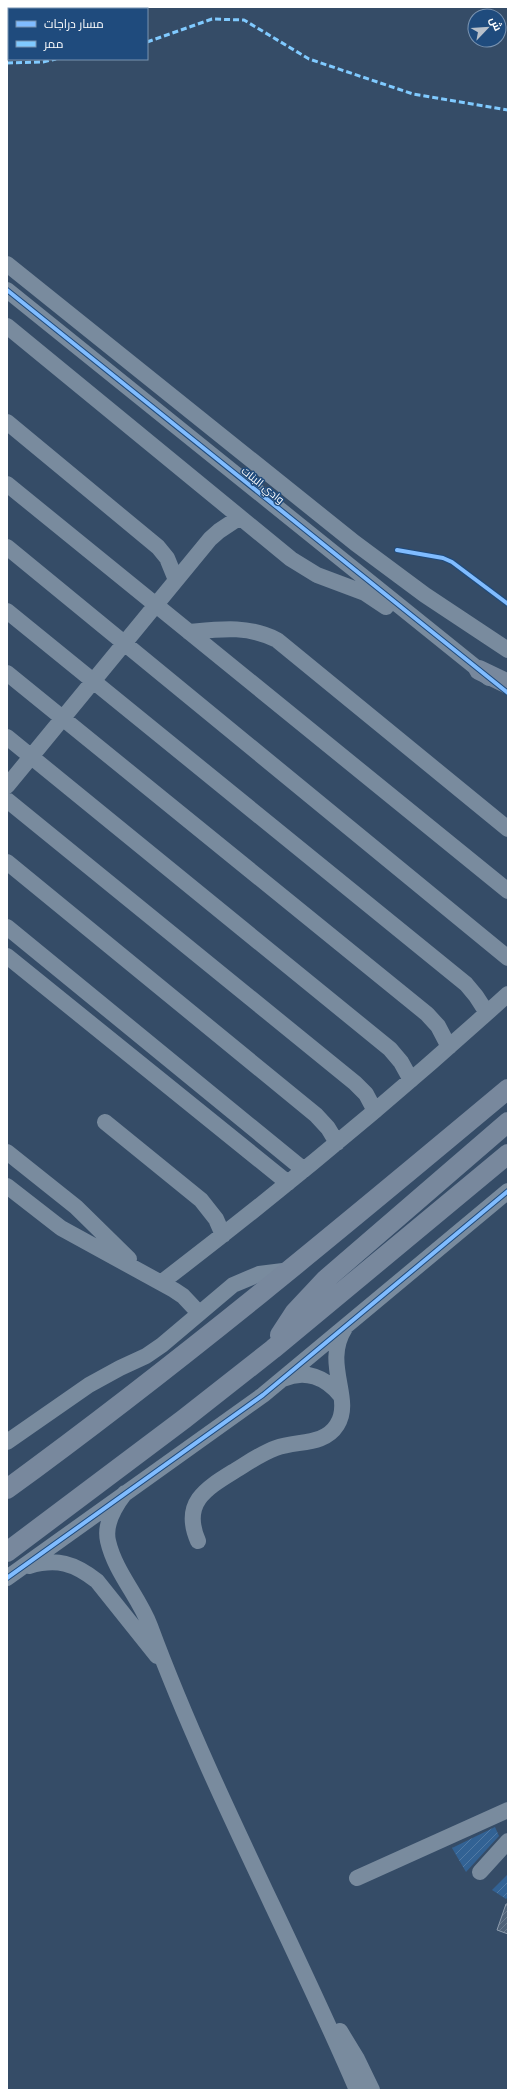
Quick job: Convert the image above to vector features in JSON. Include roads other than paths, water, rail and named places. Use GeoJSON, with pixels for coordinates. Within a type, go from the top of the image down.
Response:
{"type":"FeatureCollection","features":[{"type":"Feature","properties":{"kind":"main road"},"geometry":{"type":"LineString","coordinates":[[479,670],[508,684]]}},
{"type":"Feature","properties":{"kind":"main road"},"geometry":{"type":"LineString","coordinates":[[7,1490],[174,1364],[291,1270],[508,1089]]}},
{"type":"Feature","properties":{"kind":"main road"},"geometry":{"type":"LineString","coordinates":[[273,1349],[295,1312],[324,1280],[508,1122]]}},
{"type":"Feature","properties":{"kind":"main road"},"geometry":{"type":"LineString","coordinates":[[7,1552],[184,1419],[273,1349],[508,1154]]}},
{"type":"Feature","properties":{"kind":"street","name":"وادي البنات"},"geometry":{"type":"LineString","coordinates":[[7,264],[355,543],[425,595],[508,650]]}},
{"type":"Feature","properties":{"kind":"street","name":"وادي البنات"},"geometry":{"type":"LineString","coordinates":[[7,290],[508,693]]}},
{"type":"Feature","properties":{"kind":"street"},"geometry":{"type":"LineString","coordinates":[[7,326],[304,568],[364,593],[400,617],[432,632]]}},
{"type":"Feature","properties":{"kind":"street"},"geometry":{"type":"LineString","coordinates":[[7,422],[158,547],[167,558],[176,580]]}},
{"type":"Feature","properties":{"kind":"street"},"geometry":{"type":"LineString","coordinates":[[7,484],[508,891]]}},
{"type":"Feature","properties":{"kind":"street"},"geometry":{"type":"LineString","coordinates":[[7,786],[176,580],[215,535],[240,517]]}},
{"type":"Feature","properties":{"kind":"street"},"geometry":{"type":"LineString","coordinates":[[7,547],[508,958]]}},
{"type":"Feature","properties":{"kind":"street"},"geometry":{"type":"LineString","coordinates":[[7,611],[466,984],[487,1013]]}},
{"type":"Feature","properties":{"kind":"street"},"geometry":{"type":"LineString","coordinates":[[189,632],[241,628],[259,632],[277,640],[508,829]]}},
{"type":"Feature","properties":{"kind":"street"},"geometry":{"type":"LineString","coordinates":[[7,673],[427,1014],[438,1026],[449,1047]]}},
{"type":"Feature","properties":{"kind":"street"},"geometry":{"type":"LineString","coordinates":[[7,737],[390,1049],[401,1062],[411,1080]]}},
{"type":"Feature","properties":{"kind":"street"},"geometry":{"type":"LineString","coordinates":[[7,800],[355,1083],[366,1094],[376,1111]]}},
{"type":"Feature","properties":{"kind":"street"},"geometry":{"type":"LineString","coordinates":[[7,862],[316,1115],[328,1128],[337,1143]]}},
{"type":"Feature","properties":{"kind":"street"},"geometry":{"type":"LineString","coordinates":[[7,927],[304,1170]]}},
{"type":"Feature","properties":{"kind":"street"},"geometry":{"type":"LineString","coordinates":[[7,956],[288,1183]]}},
{"type":"Feature","properties":{"kind":"street"},"geometry":{"type":"LineString","coordinates":[[162,1282],[223,1236],[376,1111],[508,994]]}},
{"type":"Feature","properties":{"kind":"street"},"geometry":{"type":"LineString","coordinates":[[105,1122],[201,1200],[216,1219],[223,1236]]}},
{"type":"Feature","properties":{"kind":"street"},"geometry":{"type":"LineString","coordinates":[[7,1152],[76,1207],[142,1271]]}},
{"type":"Feature","properties":{"kind":"street"},"geometry":{"type":"LineString","coordinates":[[7,1186],[61,1228],[162,1282],[183,1296],[199,1313]]}},
{"type":"Feature","properties":{"kind":"street"},"geometry":{"type":"LineString","coordinates":[[12,1574],[244,1409],[508,1191]]}},
{"type":"Feature","properties":{"kind":"street"},"geometry":{"type":"LineString","coordinates":[[7,1442],[89,1385],[146,1356],[162,1345],[223,1292],[246,1278],[260,1274],[291,1270]]}},
{"type":"Feature","properties":{"kind":"street"},"geometry":{"type":"LineString","coordinates":[[198,1541],[193,1526],[193,1511],[205,1491],[252,1461],[277,1448],[323,1438],[332,1432],[341,1415],[341,1396],[335,1352],[340,1336],[349,1322]]}},
{"type":"Feature","properties":{"kind":"street"},"geometry":{"type":"LineString","coordinates":[[281,1380],[296,1375],[312,1376],[328,1383],[341,1396]]}},
{"type":"Feature","properties":{"kind":"street"},"geometry":{"type":"LineString","coordinates":[[125,1493],[116,1505],[110,1519],[107,1533],[108,1542],[114,1560],[149,1624],[162,1662],[191,1732],[270,1903],[318,2000],[357,2090]]}},
{"type":"Feature","properties":{"kind":"street"},"geometry":{"type":"LineString","coordinates":[[12,1574],[46,1561],[70,1565],[85,1572],[97,1581],[162,1662]]}},
{"type":"Feature","properties":{"kind":"street"},"geometry":{"type":"LineString","coordinates":[[357,1878],[507,1814]]}},
{"type":"Feature","properties":{"kind":"street"},"geometry":{"type":"LineString","coordinates":[[480,1872],[508,1841]]}},
{"type":"Feature","properties":{"kind":"street"},"geometry":{"type":"LineString","coordinates":[[318,2000],[345,2038],[372,2090]]}}]}
